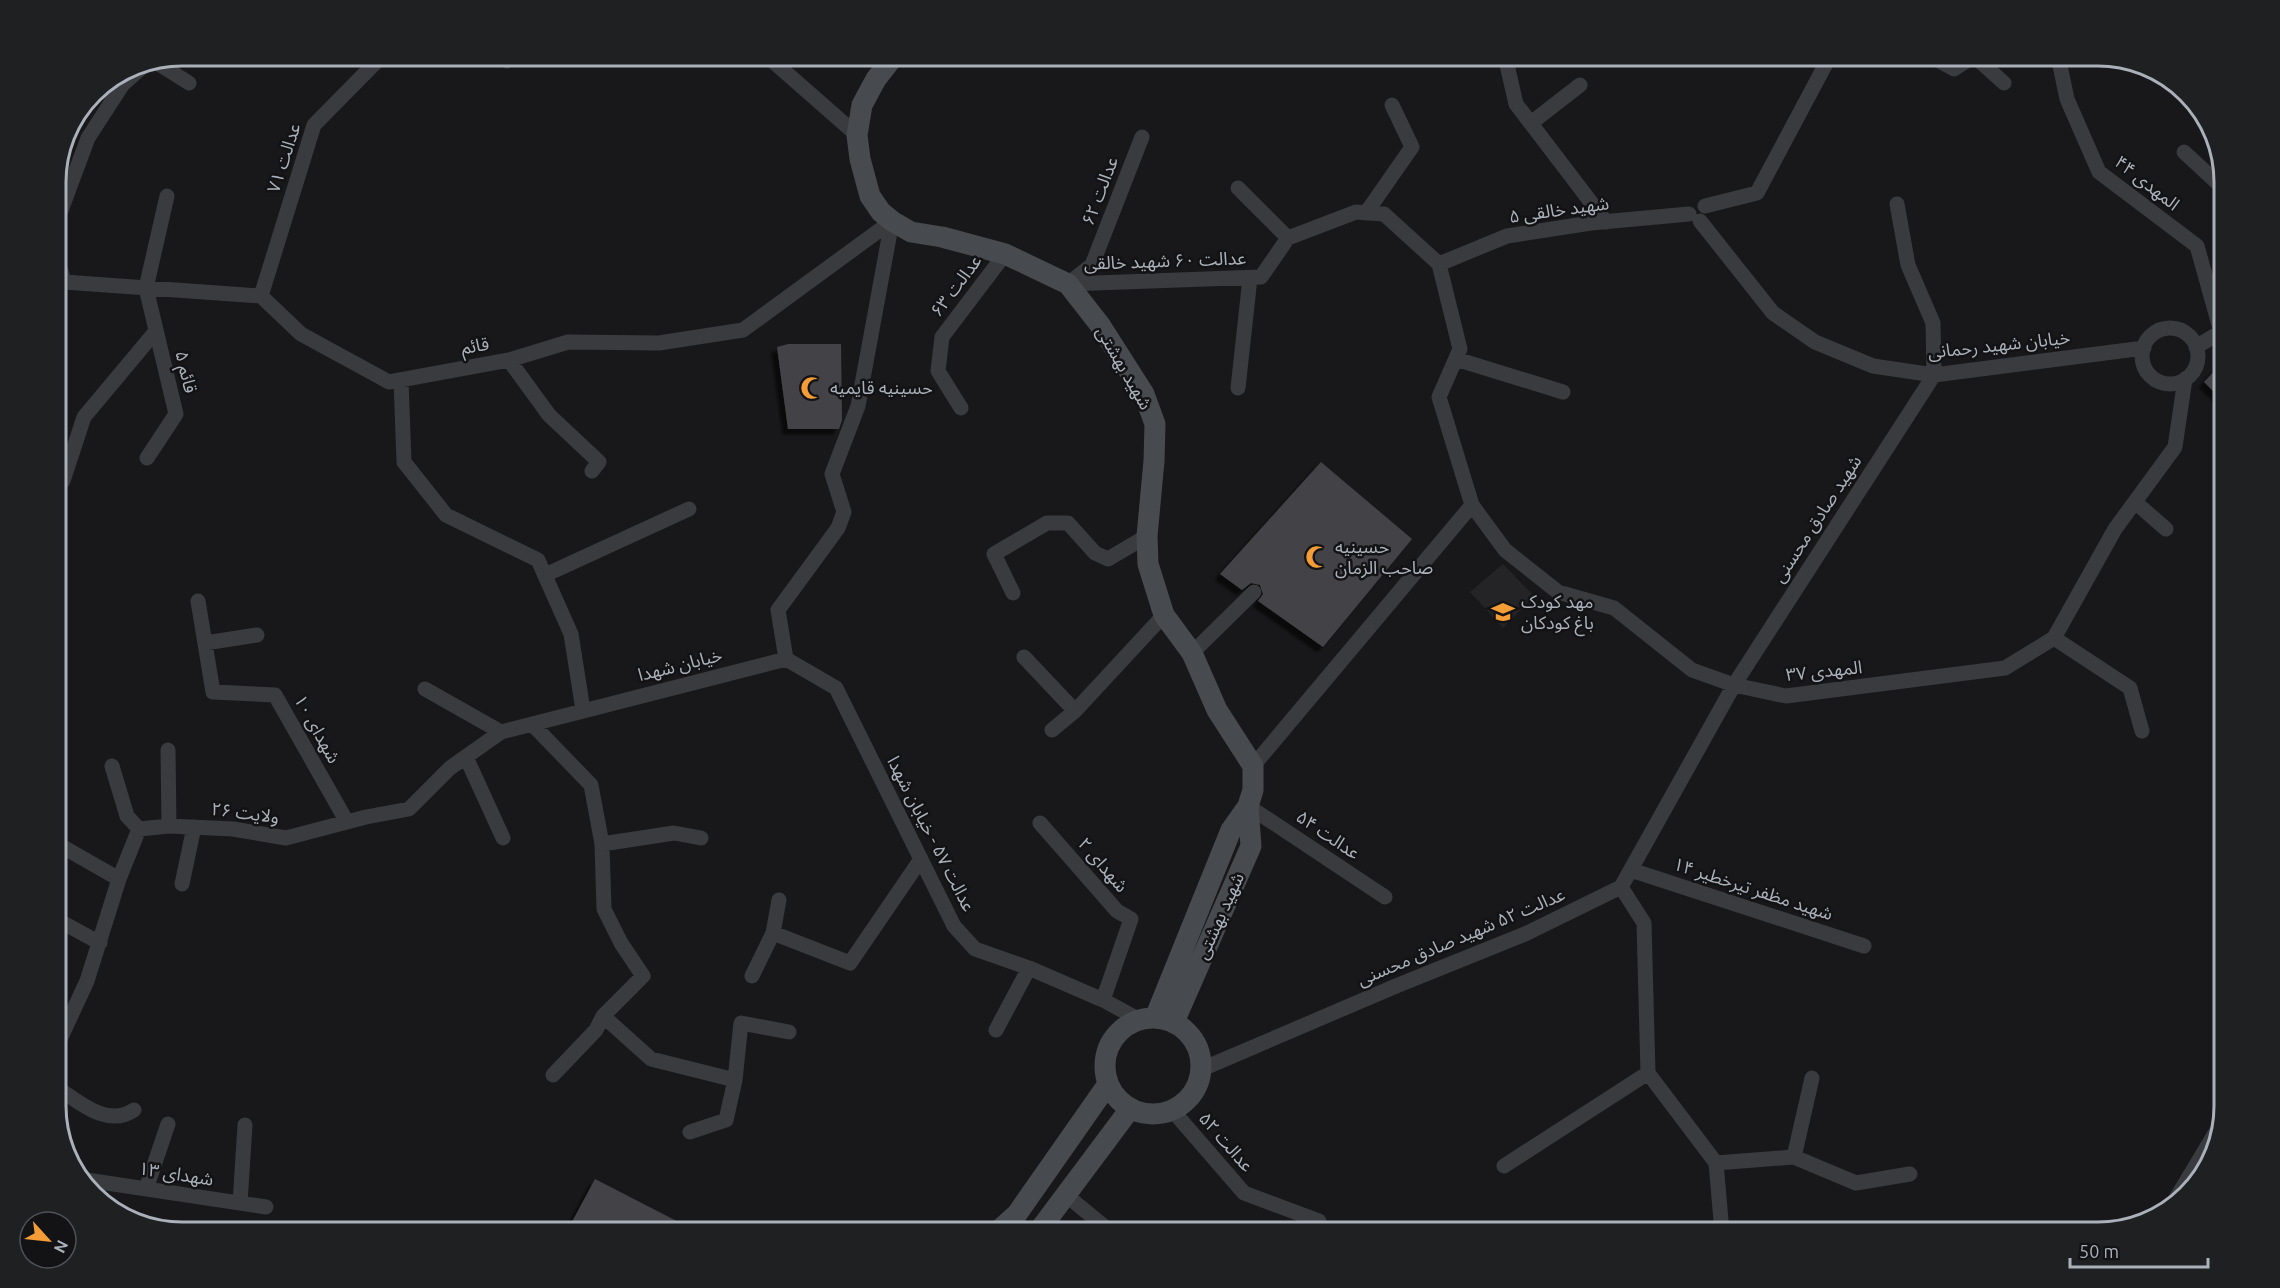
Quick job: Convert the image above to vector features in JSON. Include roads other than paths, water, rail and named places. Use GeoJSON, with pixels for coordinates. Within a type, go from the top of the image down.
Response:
{"type":"FeatureCollection","features":[{"type":"Feature","properties":{"kind":"main road","name":"شهید بهشتی"},"geometry":{"type":"LineString","coordinates":[[886,66],[862,105],[857,135],[860,159],[870,196],[881,212],[911,232],[942,237],[1005,254],[1068,284],[1100,325],[1144,394],[1155,424],[1155,461],[1147,536],[1148,564],[1164,615],[1191,653],[1217,710],[1253,766],[1253,790],[1248,806],[1251,846],[1156,1020]]}},
{"type":"Feature","properties":{"kind":"main road"},"geometry":{"type":"LineString","coordinates":[[1156,1020],[1189,1034],[1199,1050],[1202,1069],[1193,1094],[1173,1111],[1159,1115],[1144,1114],[1130,1109],[1116,1098],[1108,1084],[1105,1068],[1107,1052],[1114,1038],[1125,1027],[1156,1020]]}},
{"type":"Feature","properties":{"kind":"main road"},"geometry":{"type":"LineString","coordinates":[[1009,1222],[1017,1214],[1108,1084]]}},
{"type":"Feature","properties":{"kind":"main road"},"geometry":{"type":"LineString","coordinates":[[1046,1222],[1130,1109]]}},
{"type":"Feature","properties":{"kind":"street","name":"عدالت ۷۱"},"geometry":{"type":"LineString","coordinates":[[261,296],[314,125],[372,66]]}},
{"type":"Feature","properties":{"kind":"street"},"geometry":{"type":"LineString","coordinates":[[778,66],[857,135]]}},
{"type":"Feature","properties":{"kind":"street"},"geometry":{"type":"LineString","coordinates":[[1507,66],[1516,104],[1606,222]]}},
{"type":"Feature","properties":{"kind":"street"},"geometry":{"type":"LineString","coordinates":[[1695,218],[1707,215],[1705,206],[1757,193],[1825,66]]}},
{"type":"Feature","properties":{"kind":"street"},"geometry":{"type":"LineString","coordinates":[[1985,66],[2004,83]]}},
{"type":"Feature","properties":{"kind":"street","name":"المهدی ۴۴"},"geometry":{"type":"LineString","coordinates":[[2060,66],[2067,99],[2098,172],[2197,246],[2214,302]]}},
{"type":"Feature","properties":{"kind":"street"},"geometry":{"type":"LineString","coordinates":[[164,67],[189,83]]}},
{"type":"Feature","properties":{"kind":"street"},"geometry":{"type":"LineString","coordinates":[[66,197],[88,138],[117,85]]}},
{"type":"Feature","properties":{"kind":"street"},"geometry":{"type":"LineString","coordinates":[[1531,123],[1580,85]]}},
{"type":"Feature","properties":{"kind":"street"},"geometry":{"type":"LineString","coordinates":[[1366,213],[1412,147],[1392,105]]}},
{"type":"Feature","properties":{"kind":"street","name":"عدالت ۶۲"},"geometry":{"type":"LineString","coordinates":[[1068,284],[1092,265],[1142,137]]}},
{"type":"Feature","properties":{"kind":"street"},"geometry":{"type":"LineString","coordinates":[[2184,152],[2214,180]]}},
{"type":"Feature","properties":{"kind":"street"},"geometry":{"type":"LineString","coordinates":[[1238,188],[1288,238],[1356,212],[1384,214],[1439,264],[1460,349],[1456,359],[1563,392]]}},
{"type":"Feature","properties":{"kind":"street"},"geometry":{"type":"LineString","coordinates":[[146,288],[167,196]]}},
{"type":"Feature","properties":{"kind":"street"},"geometry":{"type":"LineString","coordinates":[[1897,204],[1908,265],[1933,323],[1934,375]]}},
{"type":"Feature","properties":{"kind":"street","name":"شهید خالقی ۵"},"geometry":{"type":"LineString","coordinates":[[1439,264],[1507,236],[1606,222],[1695,218]]}},
{"type":"Feature","properties":{"kind":"street","name":"خیابان شهید رحمانی"},"geometry":{"type":"LineString","coordinates":[[1695,218],[1773,313],[1815,342],[1873,366],[1934,375],[2144,348]]}},
{"type":"Feature","properties":{"kind":"street"},"geometry":{"type":"LineString","coordinates":[[786,659],[778,610],[838,528],[844,512],[832,474],[858,406],[892,221]]}},
{"type":"Feature","properties":{"kind":"street","name":"قائم"},"geometry":{"type":"LineString","coordinates":[[261,296],[301,334],[389,382],[509,360],[568,342],[659,343],[742,330],[892,221]]}},
{"type":"Feature","properties":{"kind":"street","name":"عدالت ۶۰ شهید خالقی"},"geometry":{"type":"LineString","coordinates":[[1068,284],[1262,277],[1288,238]]}},
{"type":"Feature","properties":{"kind":"street","name":"عدالت ۶۳"},"geometry":{"type":"LineString","coordinates":[[961,408],[938,371],[942,337],[1005,254]]}},
{"type":"Feature","properties":{"kind":"street"},"geometry":{"type":"LineString","coordinates":[[1238,388],[1250,278]]}},
{"type":"Feature","properties":{"kind":"street"},"geometry":{"type":"LineString","coordinates":[[66,283],[261,296]]}},
{"type":"Feature","properties":{"kind":"street","name":"قائم ۵"},"geometry":{"type":"LineString","coordinates":[[146,288],[176,414],[147,458]]}},
{"type":"Feature","properties":{"kind":"street"},"geometry":{"type":"LineString","coordinates":[[2170,328],[2186,333],[2196,347],[2196,365],[2185,379],[2169,384],[2153,378],[2144,364],[2144,348],[2148,340],[2154,334],[2170,328]]}},
{"type":"Feature","properties":{"kind":"street"},"geometry":{"type":"LineString","coordinates":[[66,472],[84,417],[156,331]]}},
{"type":"Feature","properties":{"kind":"street"},"geometry":{"type":"LineString","coordinates":[[2196,347],[2214,336]]}},
{"type":"Feature","properties":{"kind":"street","name":"المهدی ۳۷"},"geometry":{"type":"LineString","coordinates":[[1456,359],[1439,397],[1472,505],[1505,550],[1558,592],[1614,608],[1692,670],[1734,685],[1786,696],[2005,668],[2054,638],[2115,530],[2175,447],[2185,379]]}},
{"type":"Feature","properties":{"kind":"street"},"geometry":{"type":"LineString","coordinates":[[509,360],[549,415],[599,462],[592,471]]}},
{"type":"Feature","properties":{"kind":"street","name":"شهید صادق محسنی"},"geometry":{"type":"LineString","coordinates":[[1734,685],[1934,375]]}},
{"type":"Feature","properties":{"kind":"street"},"geometry":{"type":"LineString","coordinates":[[401,380],[404,462],[446,515],[538,560],[571,634],[583,710]]}},
{"type":"Feature","properties":{"kind":"street"},"geometry":{"type":"LineString","coordinates":[[2134,502],[2166,530]]}},
{"type":"Feature","properties":{"kind":"street"},"geometry":{"type":"LineString","coordinates":[[1253,766],[1472,505]]}},
{"type":"Feature","properties":{"kind":"street"},"geometry":{"type":"LineString","coordinates":[[545,575],[689,509]]}},
{"type":"Feature","properties":{"kind":"street"},"geometry":{"type":"LineString","coordinates":[[1013,593],[994,554],[1047,523],[1068,523],[1095,553],[1108,559],[1147,536]]}},
{"type":"Feature","properties":{"kind":"street"},"geometry":{"type":"LineString","coordinates":[[1191,653],[1254,592]]}},
{"type":"Feature","properties":{"kind":"street","name":"شهدای ۱۰"},"geometry":{"type":"LineString","coordinates":[[198,601],[213,692],[275,695],[347,822]]}},
{"type":"Feature","properties":{"kind":"street"},"geometry":{"type":"LineString","coordinates":[[1052,730],[1075,711],[1164,615]]}},
{"type":"Feature","properties":{"kind":"street"},"geometry":{"type":"LineString","coordinates":[[205,643],[257,635]]}},
{"type":"Feature","properties":{"kind":"street"},"geometry":{"type":"LineString","coordinates":[[2054,638],[2130,688],[2142,731]]}},
{"type":"Feature","properties":{"kind":"street"},"geometry":{"type":"LineString","coordinates":[[1024,657],[1075,711]]}},
{"type":"Feature","properties":{"kind":"street","name":"خیابان شهدا"},"geometry":{"type":"LineString","coordinates":[[583,710],[786,659]]}},
{"type":"Feature","properties":{"kind":"street","name":"عدالت ۵۷ - خیابان شهدا"},"geometry":{"type":"LineString","coordinates":[[786,659],[836,688],[954,926],[975,949],[1029,968],[1156,1020]]}},
{"type":"Feature","properties":{"kind":"street"},"geometry":{"type":"LineString","coordinates":[[1721,1222],[1716,1162],[1648,1073],[1644,923],[1621,887],[1734,685]]}},
{"type":"Feature","properties":{"kind":"street"},"geometry":{"type":"LineString","coordinates":[[425,690],[501,732]]}},
{"type":"Feature","properties":{"kind":"street","name":"ولایت ۲۶"},"geometry":{"type":"LineString","coordinates":[[139,829],[169,826],[233,829],[286,838],[409,809],[450,768],[501,732],[583,710]]}},
{"type":"Feature","properties":{"kind":"street"},"geometry":{"type":"LineString","coordinates":[[532,724],[591,785],[602,844],[604,909],[621,944],[643,976],[603,1016],[596,1030],[553,1075]]}},
{"type":"Feature","properties":{"kind":"street"},"geometry":{"type":"LineString","coordinates":[[168,750],[169,826]]}},
{"type":"Feature","properties":{"kind":"street"},"geometry":{"type":"LineString","coordinates":[[466,757],[503,838]]}},
{"type":"Feature","properties":{"kind":"street"},"geometry":{"type":"LineString","coordinates":[[66,1026],[87,981],[119,879],[139,829],[127,816],[112,766]]}},
{"type":"Feature","properties":{"kind":"street","name":"عدالت ۵۴"},"geometry":{"type":"LineString","coordinates":[[1248,806],[1385,897]]}},
{"type":"Feature","properties":{"kind":"street","name":"شهدای ۲"},"geometry":{"type":"LineString","coordinates":[[1040,823],[1117,911],[1131,919],[1103,1000]]}},
{"type":"Feature","properties":{"kind":"street"},"geometry":{"type":"LineString","coordinates":[[182,884],[194,827]]}},
{"type":"Feature","properties":{"kind":"street"},"geometry":{"type":"LineString","coordinates":[[602,844],[674,833],[700,838]]}},
{"type":"Feature","properties":{"kind":"street"},"geometry":{"type":"LineString","coordinates":[[66,849],[119,879]]}},
{"type":"Feature","properties":{"kind":"street"},"geometry":{"type":"LineString","coordinates":[[773,933],[849,963],[921,859]]}},
{"type":"Feature","properties":{"kind":"street","name":"شهید مظفر تیرخطیر ۱۴"},"geometry":{"type":"LineString","coordinates":[[1631,870],[1864,946]]}},
{"type":"Feature","properties":{"kind":"street","name":"عدالت ۵۲ شهید صادق محسنی"},"geometry":{"type":"LineString","coordinates":[[1202,1069],[1525,934],[1621,887]]}},
{"type":"Feature","properties":{"kind":"street"},"geometry":{"type":"LineString","coordinates":[[752,976],[773,933],[779,900]]}},
{"type":"Feature","properties":{"kind":"street"},"geometry":{"type":"LineString","coordinates":[[66,925],[100,943]]}},
{"type":"Feature","properties":{"kind":"street"},"geometry":{"type":"LineString","coordinates":[[996,1030],[1029,968]]}},
{"type":"Feature","properties":{"kind":"street"},"geometry":{"type":"LineString","coordinates":[[603,1016],[651,1059],[735,1080]]}},
{"type":"Feature","properties":{"kind":"street"},"geometry":{"type":"LineString","coordinates":[[690,1132],[726,1120],[735,1080],[741,1023],[789,1032]]}},
{"type":"Feature","properties":{"kind":"street"},"geometry":{"type":"LineString","coordinates":[[1504,1166],[1648,1073]]}},
{"type":"Feature","properties":{"kind":"street"},"geometry":{"type":"LineString","coordinates":[[1794,1157],[1812,1077]]}},
{"type":"Feature","properties":{"kind":"street"},"geometry":{"type":"LineString","coordinates":[[66,1093],[106,1116],[125,1116],[134,1110]]}},
{"type":"Feature","properties":{"kind":"street","name":"عدالت ۵۲"},"geometry":{"type":"LineString","coordinates":[[1173,1111],[1244,1193],[1319,1221]]}},
{"type":"Feature","properties":{"kind":"street"},"geometry":{"type":"LineString","coordinates":[[146,1189],[168,1124]]}},
{"type":"Feature","properties":{"kind":"street"},"geometry":{"type":"LineString","coordinates":[[240,1203],[245,1125]]}},
{"type":"Feature","properties":{"kind":"street"},"geometry":{"type":"LineString","coordinates":[[2186,1181],[2206,1149]]}},
{"type":"Feature","properties":{"kind":"street"},"geometry":{"type":"LineString","coordinates":[[1716,1162],[1794,1157],[1856,1183],[1910,1174]]}},
{"type":"Feature","properties":{"kind":"street","name":"شهدای ۱۳"},"geometry":{"type":"LineString","coordinates":[[93,1181],[266,1207]]}},
{"type":"Feature","properties":{"kind":"street"},"geometry":{"type":"LineString","coordinates":[[1066,1196],[1098,1222]]}},
{"type":"Feature","properties":{"kind":"place","name":"حسینیه قایمیه"},"geometry":{"type":"Point","coordinates":[812,388]}},
{"type":"Feature","properties":{"kind":"place","name":"حسینیه صاحب الزمان"},"geometry":{"type":"Point","coordinates":[1317,557]}},
{"type":"Feature","properties":{"kind":"place","name":"مهد کودک باغ کودکان"},"geometry":{"type":"Point","coordinates":[1503,612]}}]}
